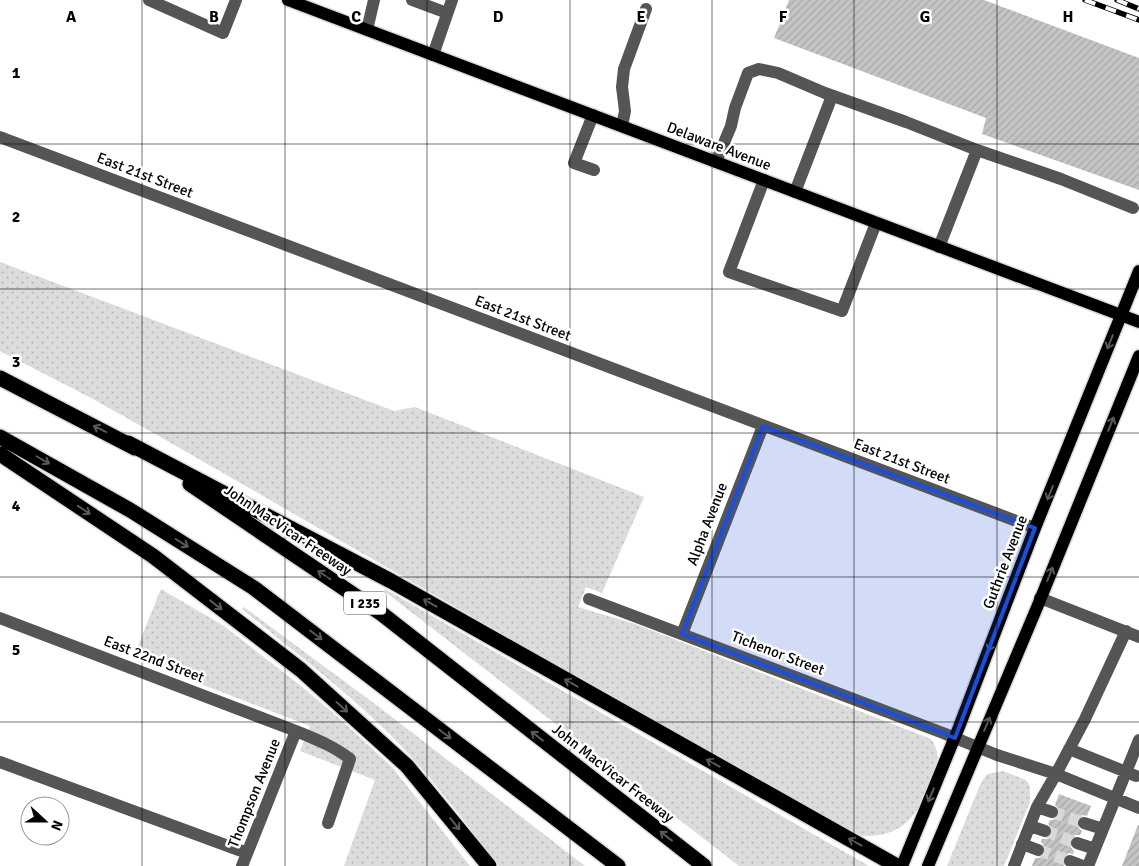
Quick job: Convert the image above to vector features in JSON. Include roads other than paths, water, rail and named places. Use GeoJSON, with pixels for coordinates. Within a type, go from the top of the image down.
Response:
{"type":"FeatureCollection","features":[{"type":"Feature","properties":{"kind":"highway","name":"John MacVicar Freeway"},"geometry":{"type":"LineString","coordinates":[[0,378],[128,443],[382,614],[704,866]]}},
{"type":"Feature","properties":{"kind":"highway"},"geometry":{"type":"LineString","coordinates":[[0,437],[130,510],[254,588],[618,866]]}},
{"type":"Feature","properties":{"kind":"highway"},"geometry":{"type":"LineString","coordinates":[[128,443],[391,581],[897,866]]}},
{"type":"Feature","properties":{"kind":"highway"},"geometry":{"type":"LineString","coordinates":[[0,454],[153,556],[302,670],[407,766],[489,866]]}},
{"type":"Feature","properties":{"kind":"main road","name":"Delaware Avenue"},"geometry":{"type":"LineString","coordinates":[[288,0],[1139,322]]}},
{"type":"Feature","properties":{"kind":"main road","name":"Guthrie Avenue"},"geometry":{"type":"LineString","coordinates":[[902,866],[955,738],[1035,528],[1137,276]]}},
{"type":"Feature","properties":{"kind":"main road"},"geometry":{"type":"LineString","coordinates":[[928,866],[1139,356]]}},
{"type":"Feature","properties":{"kind":"street"},"geometry":{"type":"LineString","coordinates":[[149,0],[223,34],[236,0]]}},
{"type":"Feature","properties":{"kind":"street"},"geometry":{"type":"LineString","coordinates":[[368,30],[374,0]]}},
{"type":"Feature","properties":{"kind":"street"},"geometry":{"type":"LineString","coordinates":[[412,0],[447,13]]}},
{"type":"Feature","properties":{"kind":"street"},"geometry":{"type":"LineString","coordinates":[[433,55],[452,0]]}},
{"type":"Feature","properties":{"kind":"street"},"geometry":{"type":"LineString","coordinates":[[622,126],[626,111],[622,87],[624,69],[646,9]]}},
{"type":"Feature","properties":{"kind":"street"},"geometry":{"type":"LineString","coordinates":[[716,162],[731,126],[735,108],[748,73],[759,69],[778,73],[832,96],[1061,179],[1132,208]]}},
{"type":"Feature","properties":{"kind":"street"},"geometry":{"type":"LineString","coordinates":[[795,192],[832,96]]}},
{"type":"Feature","properties":{"kind":"street"},"geometry":{"type":"LineString","coordinates":[[593,116],[574,163],[594,170]]}},
{"type":"Feature","properties":{"kind":"street","name":"East 21st Street"},"geometry":{"type":"LineString","coordinates":[[0,137],[1035,528]]}},
{"type":"Feature","properties":{"kind":"street"},"geometry":{"type":"LineString","coordinates":[[938,246],[977,150]]}},
{"type":"Feature","properties":{"kind":"street"},"geometry":{"type":"LineString","coordinates":[[764,180],[729,272],[842,311],[876,223]]}},
{"type":"Feature","properties":{"kind":"street","name":"Alpha Avenue"},"geometry":{"type":"LineString","coordinates":[[682,634],[763,426]]}},
{"type":"Feature","properties":{"kind":"street"},"geometry":{"type":"LineString","coordinates":[[1040,598],[1139,637]]}},
{"type":"Feature","properties":{"kind":"street","name":"Tichenor Street"},"geometry":{"type":"LineString","coordinates":[[588,599],[977,748],[1056,774],[1139,808]]}},
{"type":"Feature","properties":{"kind":"street","name":"East 22nd Street"},"geometry":{"type":"LineString","coordinates":[[0,618],[296,731],[324,743],[350,759],[328,823]]}},
{"type":"Feature","properties":{"kind":"street"},"geometry":{"type":"LineString","coordinates":[[1019,865],[1022,844],[1037,807],[1085,719],[1126,631]]}},
{"type":"Feature","properties":{"kind":"street","name":"Thompson Avenue"},"geometry":{"type":"LineString","coordinates":[[242,866],[296,731]]}},
{"type":"Feature","properties":{"kind":"street"},"geometry":{"type":"LineString","coordinates":[[1088,866],[1114,799],[1131,774],[1139,740]]}},
{"type":"Feature","properties":{"kind":"street"},"geometry":{"type":"LineString","coordinates":[[1069,749],[1131,774]]}},
{"type":"Feature","properties":{"kind":"street"},"geometry":{"type":"LineString","coordinates":[[0,762],[247,853]]}},
{"type":"Feature","properties":{"kind":"street"},"geometry":{"type":"LineString","coordinates":[[1037,807],[1052,812]]}},
{"type":"Feature","properties":{"kind":"street"},"geometry":{"type":"LineString","coordinates":[[1084,824],[1103,829]]}},
{"type":"Feature","properties":{"kind":"street"},"geometry":{"type":"LineString","coordinates":[[1030,826],[1045,831]]}},
{"type":"Feature","properties":{"kind":"street"},"geometry":{"type":"LineString","coordinates":[[1077,843],[1094,849]]}},
{"type":"Feature","properties":{"kind":"street"},"geometry":{"type":"LineString","coordinates":[[1022,844],[1038,850]]}},
{"type":"Feature","properties":{"kind":"street"},"geometry":{"type":"LineString","coordinates":[[1070,861],[1083,866]]}},
{"type":"Feature","properties":{"kind":"tunnel"},"geometry":{"type":"LineString","coordinates":[[1052,812],[1084,823]]}},
{"type":"Feature","properties":{"kind":"tunnel"},"geometry":{"type":"LineString","coordinates":[[1045,831],[1077,843]]}},
{"type":"Feature","properties":{"kind":"tunnel"},"geometry":{"type":"LineString","coordinates":[[1038,850],[1070,861]]}},
{"type":"Feature","properties":{"kind":"railway"},"geometry":{"type":"LineString","coordinates":[[1085,0],[1139,20]]}},
{"type":"Feature","properties":{"kind":"railway"},"geometry":{"type":"LineString","coordinates":[[1117,0],[1139,9]]}}]}
